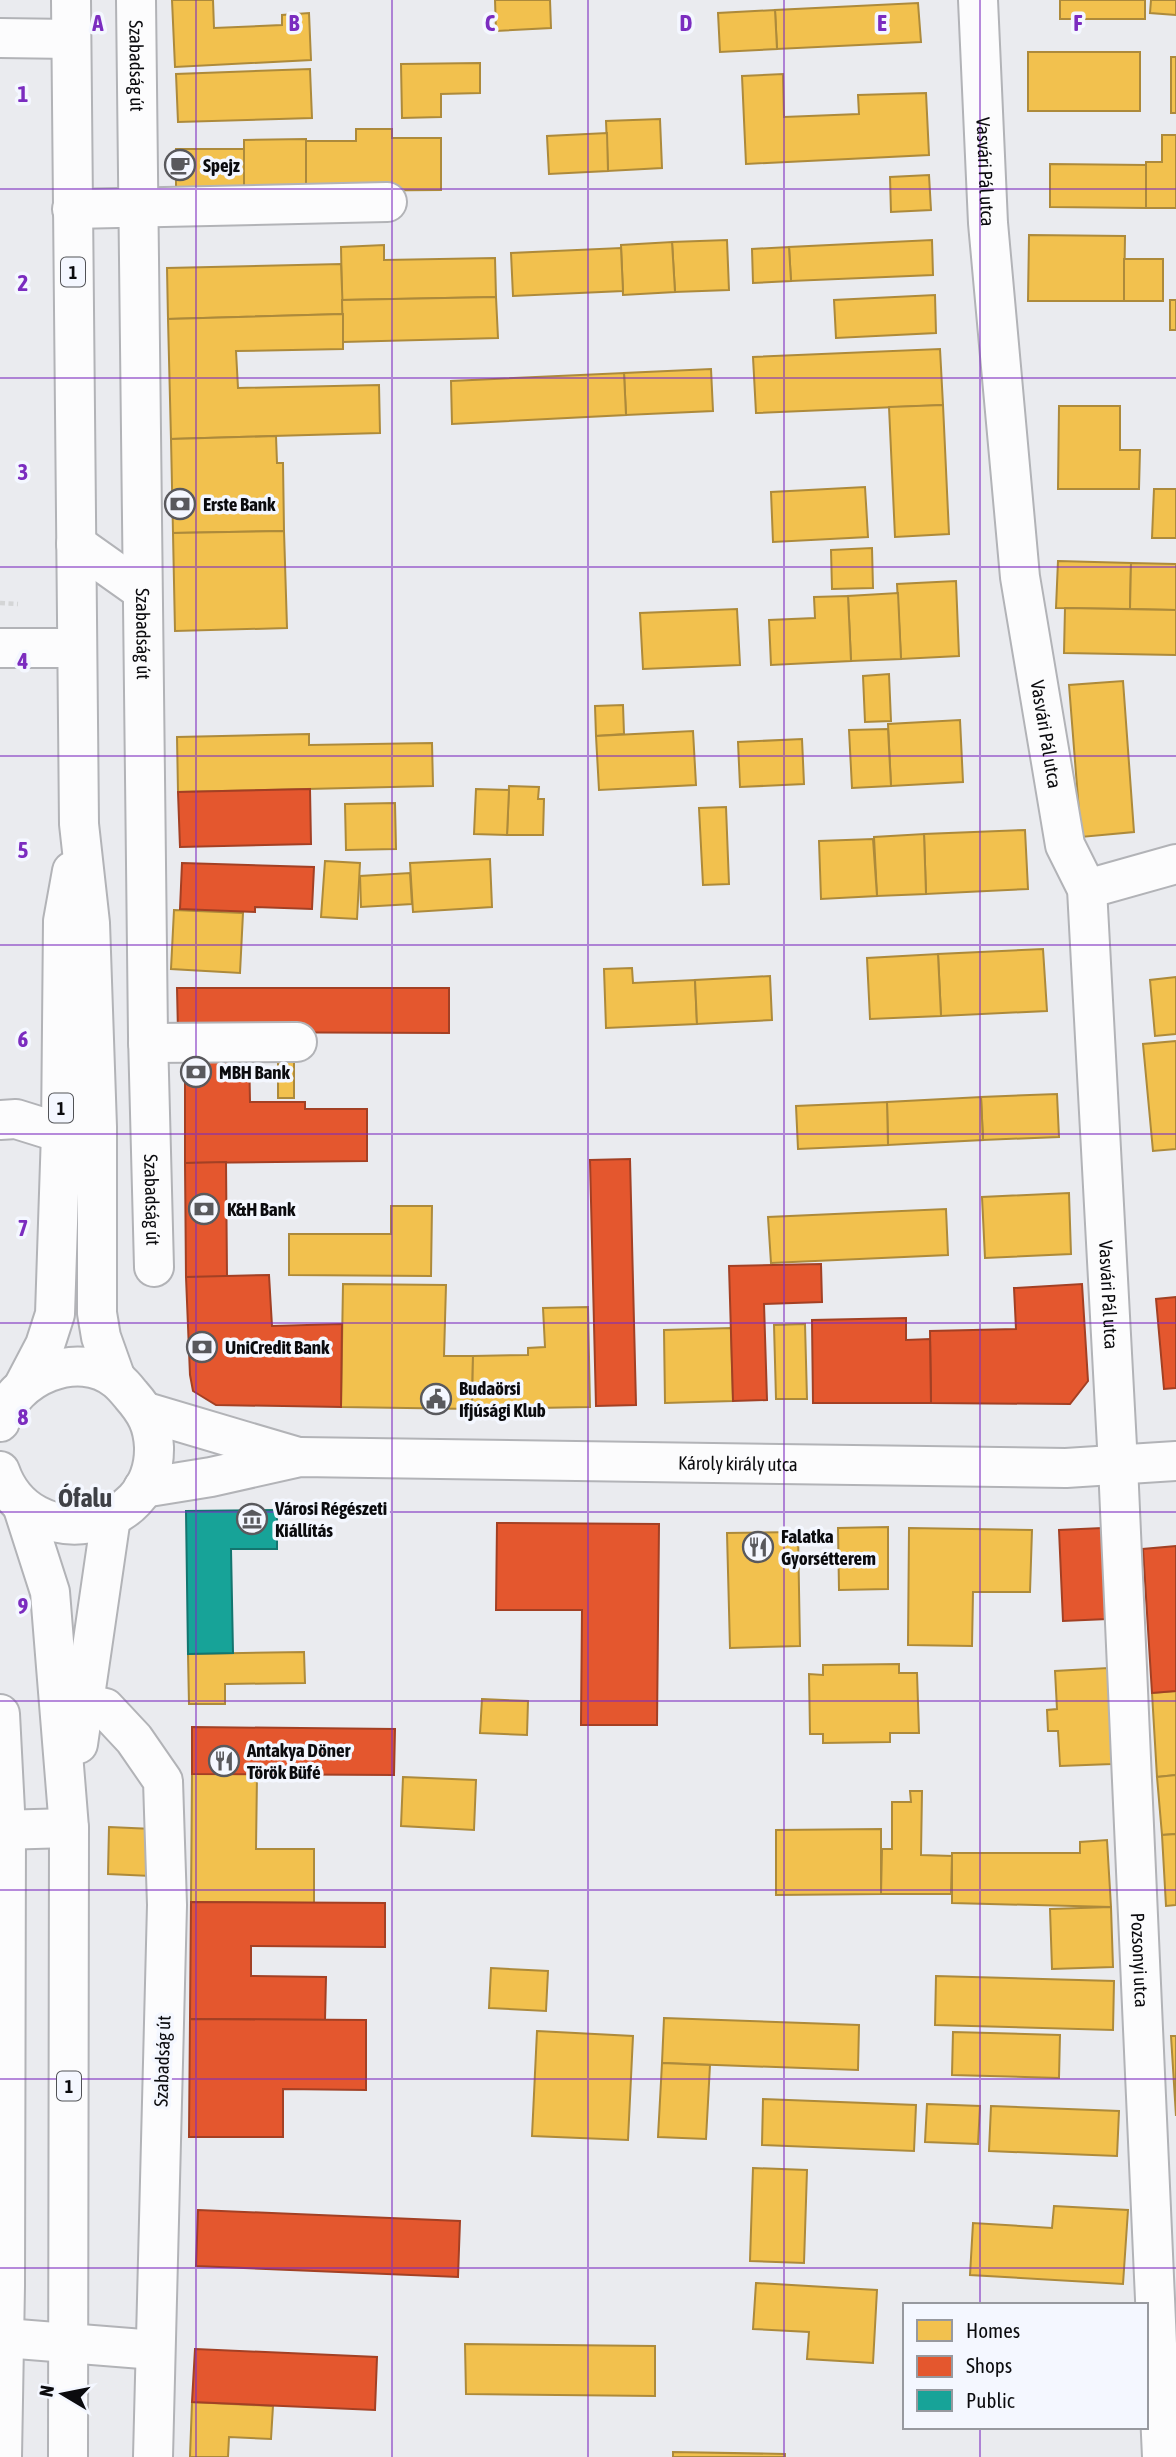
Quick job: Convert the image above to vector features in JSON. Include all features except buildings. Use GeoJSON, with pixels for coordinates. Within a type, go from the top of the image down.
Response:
{"type":"FeatureCollection","features":[{"type":"Feature","properties":{"kind":"street","name":"1"},"geometry":{"type":"LineString","coordinates":[[23,1508],[51,1522],[66,1525],[97,1523],[111,1517],[128,1505],[143,1488],[151,1470],[154,1450],[153,1431],[146,1412],[117,1379],[101,1337],[97,1313],[97,1127],[90,923],[79,824],[71,0]]}},
{"type":"Feature","properties":{"kind":"street","name":"Szabadság út"},"geometry":{"type":"LineString","coordinates":[[136,0],[141,590],[154,1266]]}},
{"type":"Feature","properties":{"kind":"street","name":"Vasvári Pál utca"},"geometry":{"type":"LineString","coordinates":[[978,0],[988,223],[1020,577],[1065,845],[1087,889],[1118,1465]]}},
{"type":"Feature","properties":{"kind":"street"},"geometry":{"type":"LineString","coordinates":[[0,38],[71,39]]}},
{"type":"Feature","properties":{"kind":"street"},"geometry":{"type":"LineString","coordinates":[[72,209],[387,202]]}},
{"type":"Feature","properties":{"kind":"street"},"geometry":{"type":"LineString","coordinates":[[76,544],[141,590]]}},
{"type":"Feature","properties":{"kind":"street"},"geometry":{"type":"LineString","coordinates":[[0,648],[77,648]]}},
{"type":"Feature","properties":{"kind":"street","name":"1"},"geometry":{"type":"LineString","coordinates":[[23,1387],[45,1345],[55,1314],[64,921],[79,824]]}},
{"type":"Feature","properties":{"kind":"street"},"geometry":{"type":"LineString","coordinates":[[1087,889],[1176,864]]}},
{"type":"Feature","properties":{"kind":"street"},"geometry":{"type":"LineString","coordinates":[[93,1038],[297,1042]]}},
{"type":"Feature","properties":{"kind":"street"},"geometry":{"type":"LineString","coordinates":[[0,1120],[16,1119],[61,1133]]}},
{"type":"Feature","properties":{"kind":"street","name":"1"},"geometry":{"type":"LineString","coordinates":[[0,1422],[11,1399],[23,1387],[58,1369],[78,1367],[99,1371],[117,1379]]}},
{"type":"Feature","properties":{"kind":"street","name":"Károly király utca"},"geometry":{"type":"LineString","coordinates":[[146,1412],[300,1457]]}},
{"type":"Feature","properties":{"kind":"street","name":"Károly király utca"},"geometry":{"type":"LineString","coordinates":[[143,1488],[211,1477],[300,1457],[1066,1468],[1176,1461]]}},
{"type":"Feature","properties":{"kind":"street","name":"Pozsonyi utca"},"geometry":{"type":"LineString","coordinates":[[1118,1465],[1164,2187],[1162,2457]]}},
{"type":"Feature","properties":{"kind":"street","name":"1"},"geometry":{"type":"LineString","coordinates":[[0,1471],[12,1495],[23,1508],[50,1592],[69,1828],[68,2457]]}},
{"type":"Feature","properties":{"kind":"street","name":"1"},"geometry":{"type":"LineString","coordinates":[[69,1828],[83,1703],[111,1517]]}},
{"type":"Feature","properties":{"kind":"street","name":"Szabadság út"},"geometry":{"type":"LineString","coordinates":[[83,1703],[105,1708],[134,1739],[163,1781],[167,1905],[153,2457]]}},
{"type":"Feature","properties":{"kind":"street"},"geometry":{"type":"LineString","coordinates":[[0,1714],[5,2338],[2,2457]]}},
{"type":"Feature","properties":{"kind":"street"},"geometry":{"type":"LineString","coordinates":[[3,1830],[69,1828]]}},
{"type":"Feature","properties":{"kind":"street"},"geometry":{"type":"LineString","coordinates":[[5,2338],[155,2350]]}},
{"type":"Feature","properties":{"kind":"place","name":"Spejz"},"geometry":{"type":"Point","coordinates":[180,165]}},
{"type":"Feature","properties":{"kind":"place","name":"Erste Bank"},"geometry":{"type":"Point","coordinates":[180,504]}},
{"type":"Feature","properties":{"kind":"place","name":"MBH Bank"},"geometry":{"type":"Point","coordinates":[196,1072]}},
{"type":"Feature","properties":{"kind":"place","name":"K&H Bank"},"geometry":{"type":"Point","coordinates":[204,1209]}},
{"type":"Feature","properties":{"kind":"place","name":"UniCredit Bank"},"geometry":{"type":"Point","coordinates":[202,1347]}},
{"type":"Feature","properties":{"kind":"place","name":"Budaörsi Ifjúsági Klub"},"geometry":{"type":"Point","coordinates":[436,1399]}},
{"type":"Feature","properties":{"kind":"place","name":"Városi Régészeti Kiállítás"},"geometry":{"type":"Point","coordinates":[252,1519]}},
{"type":"Feature","properties":{"kind":"place","name":"Falatka Gyorsétterem"},"geometry":{"type":"Point","coordinates":[758,1547]}},
{"type":"Feature","properties":{"kind":"place","name":"Antakya Döner Török Büfé"},"geometry":{"type":"Point","coordinates":[224,1761]}},
{"type":"Feature","properties":{"kind":"district","name":"Ófalu"},"geometry":{"type":"Point","coordinates":[85,1498]}}]}
